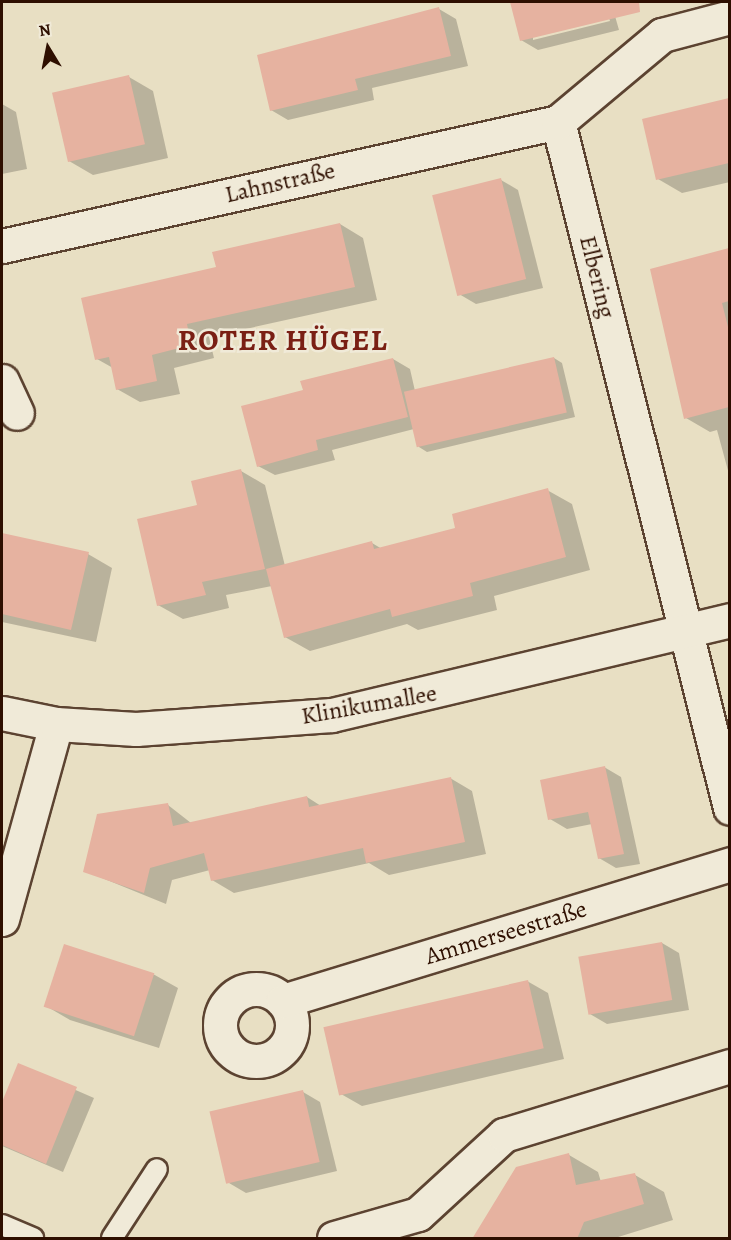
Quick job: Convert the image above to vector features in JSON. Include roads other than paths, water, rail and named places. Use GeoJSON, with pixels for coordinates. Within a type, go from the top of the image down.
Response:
{"type":"FeatureCollection","features":[{"type":"Feature","properties":{"kind":"street"},"geometry":{"type":"LineString","coordinates":[[558,122],[662,35],[729,17]]}},
{"type":"Feature","properties":{"kind":"street","name":"Lahnstraße"},"geometry":{"type":"LineString","coordinates":[[2,246],[558,122]]}},
{"type":"Feature","properties":{"kind":"street","name":"Elbering"},"geometry":{"type":"LineString","coordinates":[[558,122],[685,631]]}},
{"type":"Feature","properties":{"kind":"street"},"geometry":{"type":"LineString","coordinates":[[2,381],[17,413]]}},
{"type":"Feature","properties":{"kind":"street","name":"Klinikumallee"},"geometry":{"type":"LineString","coordinates":[[2,713],[56,724],[210,726],[332,715],[729,620]]}},
{"type":"Feature","properties":{"kind":"street"},"geometry":{"type":"LineString","coordinates":[[685,631],[729,808]]}},
{"type":"Feature","properties":{"kind":"street"},"geometry":{"type":"LineString","coordinates":[[2,919],[56,724]]}},
{"type":"Feature","properties":{"kind":"street","name":"Ammerseestraße"},"geometry":{"type":"LineString","coordinates":[[283,1001],[729,864]]}},
{"type":"Feature","properties":{"kind":"street"},"geometry":{"type":"LineString","coordinates":[[334,1239],[418,1214],[504,1135],[729,1066]]}},
{"type":"Feature","properties":{"kind":"lane"},"geometry":{"type":"LineString","coordinates":[[112,1239],[157,1169]]}},
{"type":"Feature","properties":{"kind":"lane"},"geometry":{"type":"LineString","coordinates":[[2,1225],[33,1239]]}},
{"type":"Feature","properties":{"kind":"district","name":"ROTER HÜGEL"},"geometry":{"type":"Point","coordinates":[283,340]}}]}
